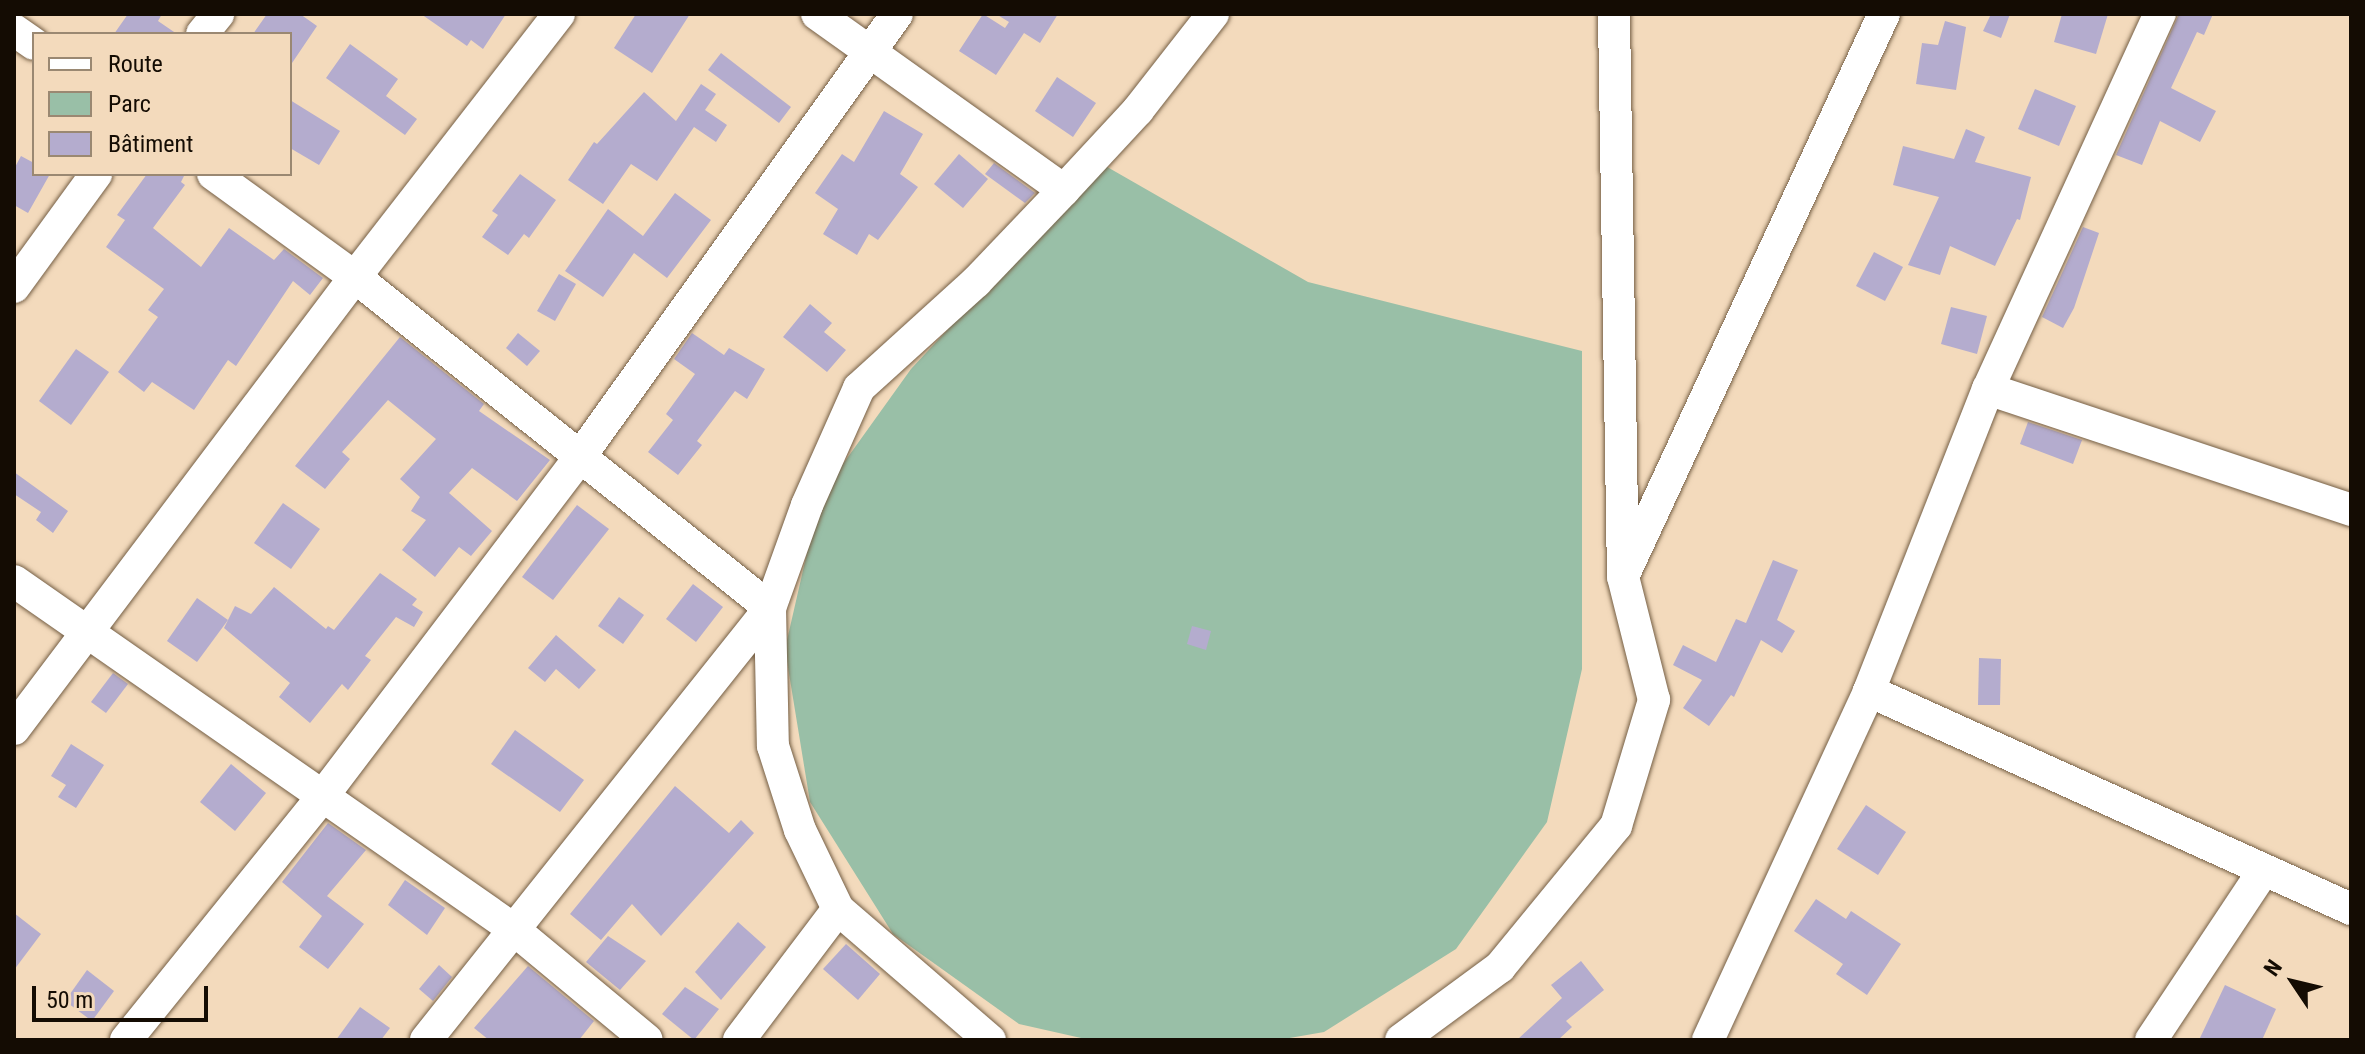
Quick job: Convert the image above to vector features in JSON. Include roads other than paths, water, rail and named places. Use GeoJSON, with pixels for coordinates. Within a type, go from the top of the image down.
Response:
{"type":"FeatureCollection","features":[{"type":"Feature","properties":{"kind":"street"},"geometry":{"type":"LineString","coordinates":[[204,32],[218,14]]}},
{"type":"Feature","properties":{"kind":"street"},"geometry":{"type":"LineString","coordinates":[[14,729],[355,277],[559,14]]}},
{"type":"Feature","properties":{"kind":"street"},"geometry":{"type":"LineString","coordinates":[[817,14],[1064,190]]}},
{"type":"Feature","properties":{"kind":"street"},"geometry":{"type":"LineString","coordinates":[[126,1040],[322,797],[582,454],[897,14]]}},
{"type":"Feature","properties":{"kind":"street"},"geometry":{"type":"LineString","coordinates":[[426,1040],[512,928],[770,608],[807,505],[859,388],[976,282],[1064,190],[1138,110],[1213,14]]}},
{"type":"Feature","properties":{"kind":"street"},"geometry":{"type":"LineString","coordinates":[[1401,1040],[1500,967],[1616,826],[1654,700],[1623,577],[1614,14]]}},
{"type":"Feature","properties":{"kind":"street"},"geometry":{"type":"LineString","coordinates":[[1623,577],[1884,14]]}},
{"type":"Feature","properties":{"kind":"street"},"geometry":{"type":"LineString","coordinates":[[1708,1040],[1869,691],[1988,389],[2160,14]]}},
{"type":"Feature","properties":{"kind":"street"},"geometry":{"type":"LineString","coordinates":[[14,30],[32,43]]}},
{"type":"Feature","properties":{"kind":"street"},"geometry":{"type":"LineString","coordinates":[[14,287],[95,176]]}},
{"type":"Feature","properties":{"kind":"street"},"geometry":{"type":"LineString","coordinates":[[216,176],[355,277],[582,454],[770,608],[773,746],[800,830],[838,909],[990,1040]]}},
{"type":"Feature","properties":{"kind":"street"},"geometry":{"type":"LineString","coordinates":[[1988,389],[2351,510]]}},
{"type":"Feature","properties":{"kind":"street"},"geometry":{"type":"LineString","coordinates":[[14,581],[512,928],[647,1040]]}},
{"type":"Feature","properties":{"kind":"street"},"geometry":{"type":"LineString","coordinates":[[1869,691],[2351,909]]}},
{"type":"Feature","properties":{"kind":"street"},"geometry":{"type":"LineString","coordinates":[[2151,1040],[2264,870]]}},
{"type":"Feature","properties":{"kind":"street"},"geometry":{"type":"LineString","coordinates":[[739,1040],[838,909]]}}]}
